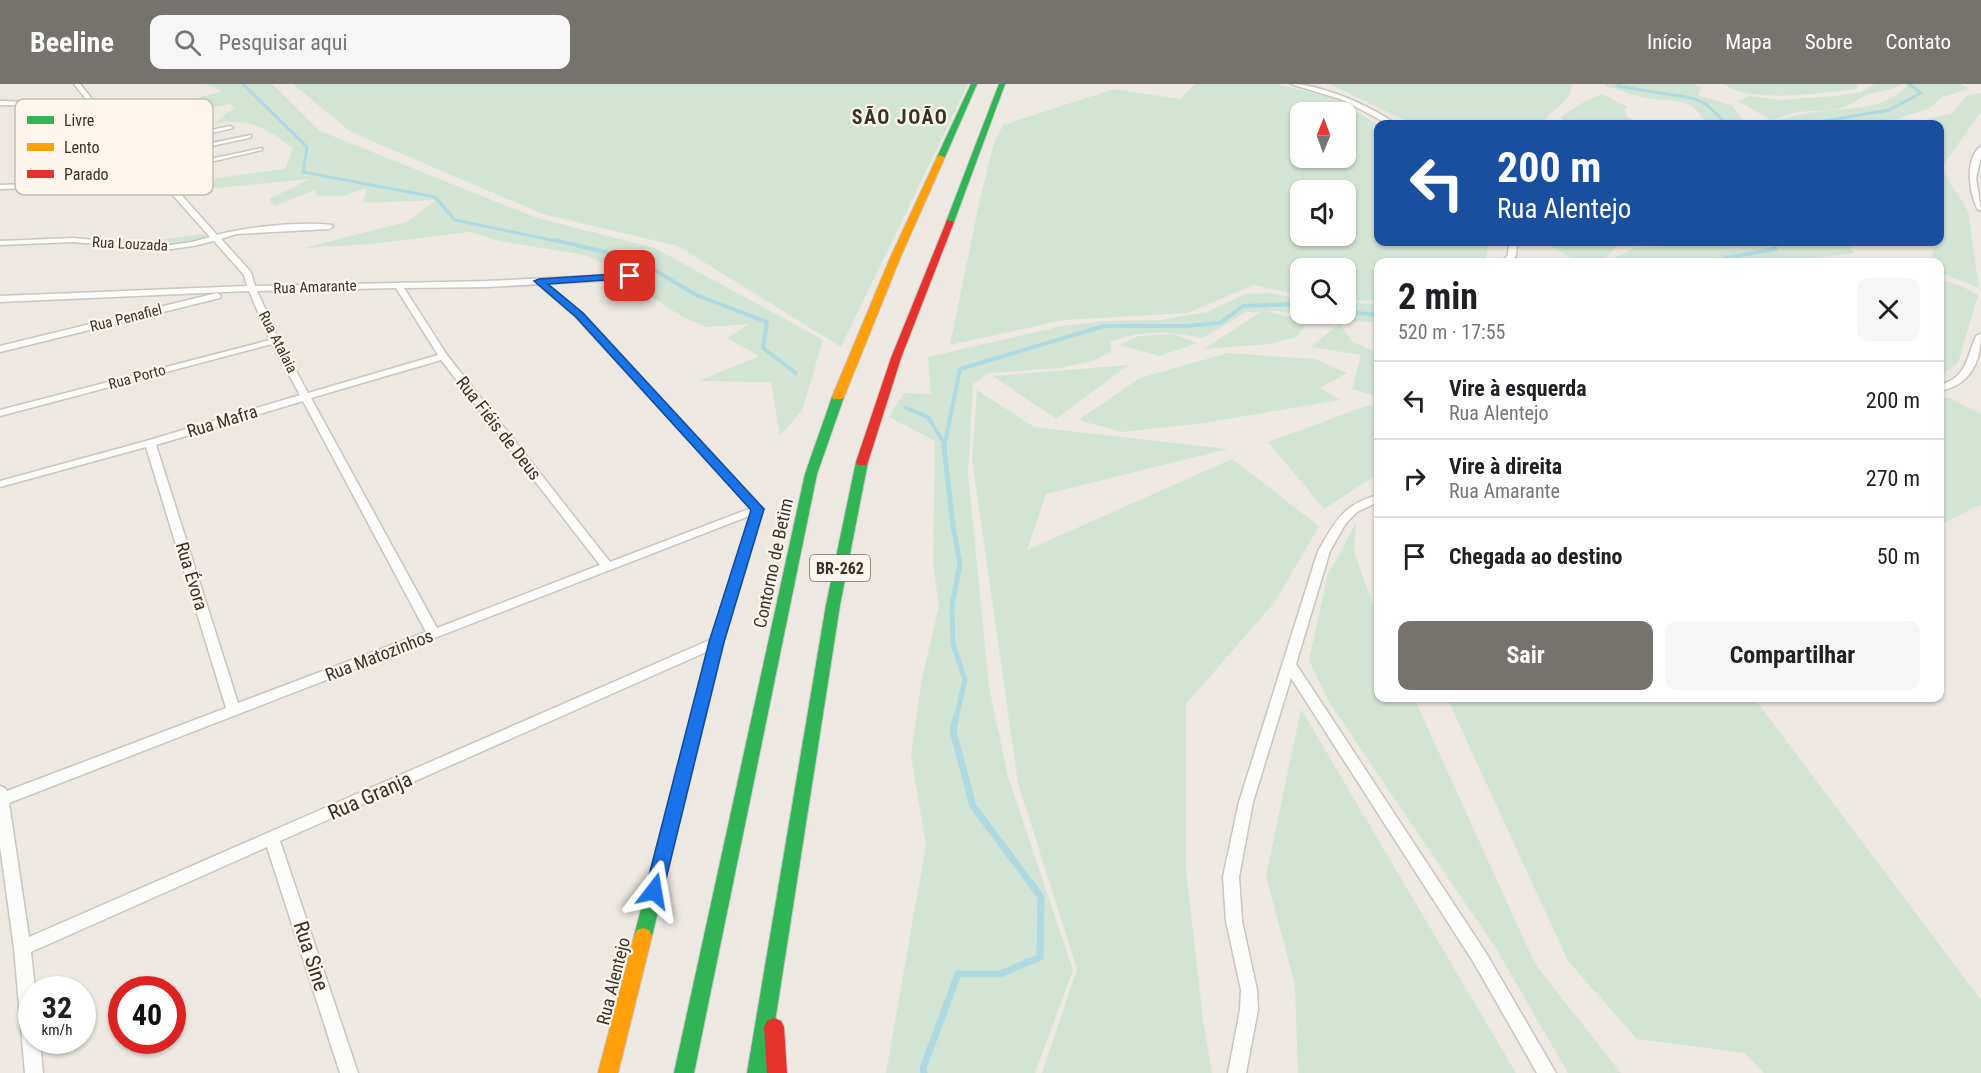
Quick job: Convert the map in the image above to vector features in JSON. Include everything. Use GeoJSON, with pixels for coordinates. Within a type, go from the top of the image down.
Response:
{"type":"FeatureCollection","features":[{"type":"Feature","properties":{"kind":"main road","name":"Contorno de Betim"},"geometry":{"type":"LineString","coordinates":[[684,1073],[810,474],[838,398],[896,256],[974,84]]}},
{"type":"Feature","properties":{"kind":"main road","name":"BR-262"},"geometry":{"type":"LineString","coordinates":[[757,1073],[833,605],[863,455],[896,358],[973,164],[1002,84]]}},
{"type":"Feature","properties":{"kind":"main road"},"geometry":{"type":"LineString","coordinates":[[539,281],[579,315],[758,509]]}},
{"type":"Feature","properties":{"kind":"main road","name":"Rua Alentejo"},"geometry":{"type":"LineString","coordinates":[[608,1073],[717,642],[758,509]]}},
{"type":"Feature","properties":{"kind":"main road","name":"BR-262"},"geometry":{"type":"LineString","coordinates":[[771,987],[777,1073]]}},
{"type":"Feature","properties":{"kind":"street","name":"Rua Atalaia"},"geometry":{"type":"LineString","coordinates":[[77,84],[89,99]]}},
{"type":"Feature","properties":{"kind":"street"},"geometry":{"type":"LineString","coordinates":[[1294,84],[1345,99],[1384,120]]}},
{"type":"Feature","properties":{"kind":"street"},"geometry":{"type":"LineString","coordinates":[[0,103],[15,103]]}},
{"type":"Feature","properties":{"kind":"street"},"geometry":{"type":"LineString","coordinates":[[213,132],[230,128]]}},
{"type":"Feature","properties":{"kind":"street"},"geometry":{"type":"LineString","coordinates":[[213,144],[249,136]]}},
{"type":"Feature","properties":{"kind":"street"},"geometry":{"type":"LineString","coordinates":[[1981,148],[1971,182],[1981,208]]}},
{"type":"Feature","properties":{"kind":"street"},"geometry":{"type":"LineString","coordinates":[[213,160],[260,149]]}},
{"type":"Feature","properties":{"kind":"street"},"geometry":{"type":"LineString","coordinates":[[0,187],[15,187]]}},
{"type":"Feature","properties":{"kind":"street","name":"Rua Atalaia"},"geometry":{"type":"LineString","coordinates":[[177,195],[248,274],[252,289],[275,341],[307,396],[434,634]]}},
{"type":"Feature","properties":{"kind":"street","name":"Rua Louzada"},"geometry":{"type":"LineString","coordinates":[[0,243],[73,240],[164,248],[218,238],[236,232],[329,227]]}},
{"type":"Feature","properties":{"kind":"street","name":"Rua Amarante"},"geometry":{"type":"LineString","coordinates":[[0,299],[630,276]]}},
{"type":"Feature","properties":{"kind":"street","name":"Rua Fiéis de Deus"},"geometry":{"type":"LineString","coordinates":[[398,285],[443,356],[607,566]]}},
{"type":"Feature","properties":{"kind":"street","name":"Rua Penafiel"},"geometry":{"type":"LineString","coordinates":[[0,349],[252,289]]}},
{"type":"Feature","properties":{"kind":"street"},"geometry":{"type":"LineString","coordinates":[[1944,387],[1962,380],[1969,370],[1981,336]]}},
{"type":"Feature","properties":{"kind":"street","name":"Rua Porto"},"geometry":{"type":"LineString","coordinates":[[0,413],[275,341]]}},
{"type":"Feature","properties":{"kind":"street","name":"Rua Mafra"},"geometry":{"type":"LineString","coordinates":[[0,484],[150,443],[443,356]]}},
{"type":"Feature","properties":{"kind":"street","name":"Rua Évora"},"geometry":{"type":"LineString","coordinates":[[150,443],[233,710]]}},
{"type":"Feature","properties":{"kind":"street"},"geometry":{"type":"LineString","coordinates":[[1237,1073],[1249,1010],[1249,990],[1234,921],[1231,877],[1246,802],[1324,551],[1341,521],[1353,510],[1374,500]]}},
{"type":"Feature","properties":{"kind":"street","name":"Rua Matozinhos"},"geometry":{"type":"LineString","coordinates":[[0,797],[758,509]]}},
{"type":"Feature","properties":{"kind":"street","name":"Rua Granja"},"geometry":{"type":"LineString","coordinates":[[22,948],[717,642]]}},
{"type":"Feature","properties":{"kind":"street"},"geometry":{"type":"LineString","coordinates":[[1289,664],[1480,958],[1547,1073]]}},
{"type":"Feature","properties":{"kind":"street"},"geometry":{"type":"LineString","coordinates":[[0,797],[22,948],[34,1073]]}},
{"type":"Feature","properties":{"kind":"street","name":"Rua Sine"},"geometry":{"type":"LineString","coordinates":[[272,839],[349,1073]]}},
{"type":"Feature","properties":{"kind":"green space"},"geometry":{"type":"Polygon","coordinates":[[[207,84],[272,84],[320,131],[537,218],[655,248],[823,340],[802,411],[780,435],[771,382],[699,381],[759,356],[727,338],[749,324],[706,327],[681,316],[652,297],[653,286],[600,290],[619,270],[585,255],[499,241],[470,232],[372,244],[303,248],[407,222],[436,200],[363,203],[367,188],[343,196],[317,196],[314,190],[274,206],[269,199],[310,179],[213,188],[213,180],[217,178],[285,169],[293,148],[265,130],[248,123],[215,123],[234,108],[231,104],[213,107],[213,99],[194,99],[222,91],[207,84]]]}},
{"type":"Feature","properties":{"kind":"green space"},"geometry":{"type":"Polygon","coordinates":[[[293,84],[968,84],[841,347],[678,246],[543,214],[351,132],[293,84]]]}},
{"type":"Feature","properties":{"kind":"green space"},"geometry":{"type":"Polygon","coordinates":[[[1195,84],[1276,84],[1336,99],[1341,102],[1290,102],[1290,168],[1356,168],[1356,111],[1374,123],[1374,246],[1488,246],[1486,258],[1374,258],[1374,300],[1356,301],[1356,258],[1290,258],[1290,293],[1254,285],[1187,313],[1064,320],[950,345],[979,204],[994,143],[1003,125],[1114,89],[1180,99],[1195,84]]]}},
{"type":"Feature","properties":{"kind":"green space"},"geometry":{"type":"Polygon","coordinates":[[[1330,84],[1572,84],[1568,97],[1545,120],[1404,120],[1330,84]]]}},
{"type":"Feature","properties":{"kind":"green space"},"geometry":{"type":"Polygon","coordinates":[[[1605,84],[1694,84],[1702,88],[1697,95],[1731,105],[1744,120],[1704,120],[1693,107],[1686,103],[1641,97],[1605,86],[1605,84]]]}},
{"type":"Feature","properties":{"kind":"green space"},"geometry":{"type":"Polygon","coordinates":[[[1724,84],[1857,84],[1857,89],[1770,96],[1736,90],[1724,84]]]}},
{"type":"Feature","properties":{"kind":"green space"},"geometry":{"type":"Polygon","coordinates":[[[1875,84],[1902,84],[1893,89],[1867,95],[1837,109],[1795,113],[1775,120],[1737,101],[1750,96],[1779,100],[1861,92],[1875,84]]]}},
{"type":"Feature","properties":{"kind":"green space"},"geometry":{"type":"Polygon","coordinates":[[[1906,84],[1961,84],[1969,89],[1942,97],[1930,108],[1896,119],[1780,120],[1803,114],[1857,108],[1883,102],[1906,88],[1906,84]]]}},
{"type":"Feature","properties":{"kind":"green space"},"geometry":{"type":"Polygon","coordinates":[[[1981,93],[1981,112],[1944,164],[1944,120],[1925,120],[1953,113],[1966,96],[1981,93]]]}},
{"type":"Feature","properties":{"kind":"green space"},"geometry":{"type":"Polygon","coordinates":[[[1602,94],[1628,107],[1625,109],[1626,116],[1632,120],[1563,120],[1561,117],[1584,102],[1602,94]]]}},
{"type":"Feature","properties":{"kind":"green space"},"geometry":{"type":"Polygon","coordinates":[[[1944,173],[1968,211],[1979,288],[1944,274],[1944,258],[1931,258],[1936,246],[1944,246],[1944,173]]]}},
{"type":"Feature","properties":{"kind":"green space"},"geometry":{"type":"Polygon","coordinates":[[[204,234],[207,239],[167,245],[117,239],[157,240],[204,234]]]}},
{"type":"Feature","properties":{"kind":"green space"},"geometry":{"type":"Polygon","coordinates":[[[1549,246],[1619,246],[1606,258],[1572,258],[1549,246]]]}},
{"type":"Feature","properties":{"kind":"green space"},"geometry":{"type":"Polygon","coordinates":[[[1850,246],[1854,253],[1815,258],[1615,258],[1634,248],[1850,246]]]}},
{"type":"Feature","properties":{"kind":"green space"},"geometry":{"type":"Polygon","coordinates":[[[1944,280],[1978,295],[1958,363],[1944,373],[1944,280]]]}},
{"type":"Feature","properties":{"kind":"green space"},"geometry":{"type":"Polygon","coordinates":[[[1270,293],[1290,297],[1290,313],[1264,311],[1290,317],[1290,324],[1306,324],[1297,337],[1270,344],[1203,349],[1261,312],[1246,312],[1203,338],[1167,333],[1134,335],[1110,342],[1111,352],[1093,361],[1060,368],[989,373],[973,384],[968,473],[989,687],[1008,777],[1073,970],[1035,1073],[886,1073],[926,845],[911,756],[922,678],[939,606],[933,564],[935,441],[889,417],[904,393],[931,394],[928,357],[1062,326],[1108,321],[1161,320],[1207,312],[1245,294],[1270,293]]]}},
{"type":"Feature","properties":{"kind":"green space"},"geometry":{"type":"Polygon","coordinates":[[[1356,303],[1374,304],[1374,322],[1356,321],[1356,303]]]}},
{"type":"Feature","properties":{"kind":"green space"},"geometry":{"type":"Polygon","coordinates":[[[1339,324],[1352,341],[1374,352],[1374,396],[1352,389],[1361,355],[1311,347],[1339,324]]]}},
{"type":"Feature","properties":{"kind":"green space"},"geometry":{"type":"Polygon","coordinates":[[[1174,334],[1197,343],[1160,356],[1119,345],[1139,336],[1174,334]]]}},
{"type":"Feature","properties":{"kind":"green space"},"geometry":{"type":"Polygon","coordinates":[[[1228,353],[1315,359],[1347,373],[1320,388],[1340,400],[1204,423],[1122,432],[1078,420],[1140,378],[1228,353]]]}},
{"type":"Feature","properties":{"kind":"green space"},"geometry":{"type":"Polygon","coordinates":[[[1129,365],[1056,419],[993,376],[1129,365]]]}},
{"type":"Feature","properties":{"kind":"green space"},"geometry":{"type":"Polygon","coordinates":[[[977,390],[1034,427],[1228,449],[1046,494],[1027,550],[1232,459],[1319,526],[1275,602],[1186,704],[1186,869],[1203,1020],[1212,1073],[1042,1073],[1077,969],[1018,783],[972,459],[977,390]]]}},
{"type":"Feature","properties":{"kind":"green space"},"geometry":{"type":"Polygon","coordinates":[[[1944,397],[1981,414],[1981,504],[1944,523],[1944,397]]]}},
{"type":"Feature","properties":{"kind":"green space"},"geometry":{"type":"Polygon","coordinates":[[[1369,405],[1374,407],[1374,477],[1324,509],[1268,442],[1369,405]]]}},
{"type":"Feature","properties":{"kind":"green space"},"geometry":{"type":"Polygon","coordinates":[[[1356,523],[1354,552],[1374,607],[1374,702],[1416,702],[1535,964],[1621,1073],[1568,1073],[1497,950],[1329,702],[1309,660],[1328,574],[1356,523]]]}},
{"type":"Feature","properties":{"kind":"green space"},"geometry":{"type":"Polygon","coordinates":[[[1449,702],[1757,702],[1981,1000],[1981,1073],[1764,1073],[1744,1053],[1637,1039],[1568,961],[1449,702]]]}},
{"type":"Feature","properties":{"kind":"green space"},"geometry":{"type":"Polygon","coordinates":[[[1301,709],[1516,1073],[1298,1073],[1295,985],[1266,876],[1301,709]]]}},
{"type":"Feature","properties":{"kind":"waterway"},"geometry":{"type":"LineString","coordinates":[[243,84],[307,147],[303,172],[435,197],[455,220],[561,242]]}},
{"type":"Feature","properties":{"kind":"waterway"},"geometry":{"type":"LineString","coordinates":[[1620,84],[1617,86],[1692,98],[1706,104],[1723,120]]}},
{"type":"Feature","properties":{"kind":"waterway"},"geometry":{"type":"LineString","coordinates":[[1830,120],[1889,110],[1921,93],[1909,84]]}},
{"type":"Feature","properties":{"kind":"waterway"},"geometry":{"type":"LineString","coordinates":[[555,240],[638,260],[696,295],[767,322],[763,348],[796,373]]}},
{"type":"Feature","properties":{"kind":"waterway"},"geometry":{"type":"LineString","coordinates":[[1727,258],[1775,249],[1775,246]]}},
{"type":"Feature","properties":{"kind":"waterway"},"geometry":{"type":"LineString","coordinates":[[944,447],[960,369],[1104,326],[1187,326],[1220,323],[1243,306],[1290,304]]}},
{"type":"Feature","properties":{"kind":"waterway"},"geometry":{"type":"LineString","coordinates":[[1356,313],[1374,315]]}},
{"type":"Feature","properties":{"kind":"waterway"},"geometry":{"type":"LineString","coordinates":[[906,408],[928,417],[944,443]]}},
{"type":"Feature","properties":{"kind":"waterway"},"geometry":{"type":"LineString","coordinates":[[944,447],[953,526],[960,563],[952,606],[953,644],[965,680],[956,718]]}},
{"type":"Feature","properties":{"kind":"waterway"},"geometry":{"type":"LineString","coordinates":[[924,1073],[923,1068],[958,974],[1000,974],[1040,957],[1041,897],[973,806],[953,731],[956,717]]}},
{"type":"Feature","properties":{"kind":"traffic: fast"},"geometry":{"type":"LineString","coordinates":[[941,157],[974,84]]}},
{"type":"Feature","properties":{"kind":"traffic: fast"},"geometry":{"type":"LineString","coordinates":[[950,222],[1002,84]]}},
{"type":"Feature","properties":{"kind":"traffic: fast"},"geometry":{"type":"LineString","coordinates":[[539,281],[579,315],[758,509],[717,642],[643,936]]}},
{"type":"Feature","properties":{"kind":"traffic: fast"},"geometry":{"type":"LineString","coordinates":[[684,1073],[811,474],[838,397]]}},
{"type":"Feature","properties":{"kind":"traffic: fast"},"geometry":{"type":"LineString","coordinates":[[757,1073],[833,605],[862,462]]}},
{"type":"Feature","properties":{"kind":"traffic: slow"},"geometry":{"type":"LineString","coordinates":[[838,397],[896,256],[941,157]]}},
{"type":"Feature","properties":{"kind":"traffic: slow"},"geometry":{"type":"LineString","coordinates":[[608,1073],[643,936]]}},
{"type":"Feature","properties":{"kind":"traffic: jam"},"geometry":{"type":"LineString","coordinates":[[862,462],[896,358],[950,222]]}},
{"type":"Feature","properties":{"kind":"traffic: jam"},"geometry":{"type":"LineString","coordinates":[[774,1027],[777,1073]]}},
{"type":"Feature","properties":{"kind":"district","name":"SÃO JOÃO"},"geometry":{"type":"Point","coordinates":[900,117]}},
{"type":"Feature","properties":{"kind":"route"},"geometry":{"type":"LineString","coordinates":[[630,276],[539,281],[579,315],[758,509],[717,642],[654,891]]}}]}
